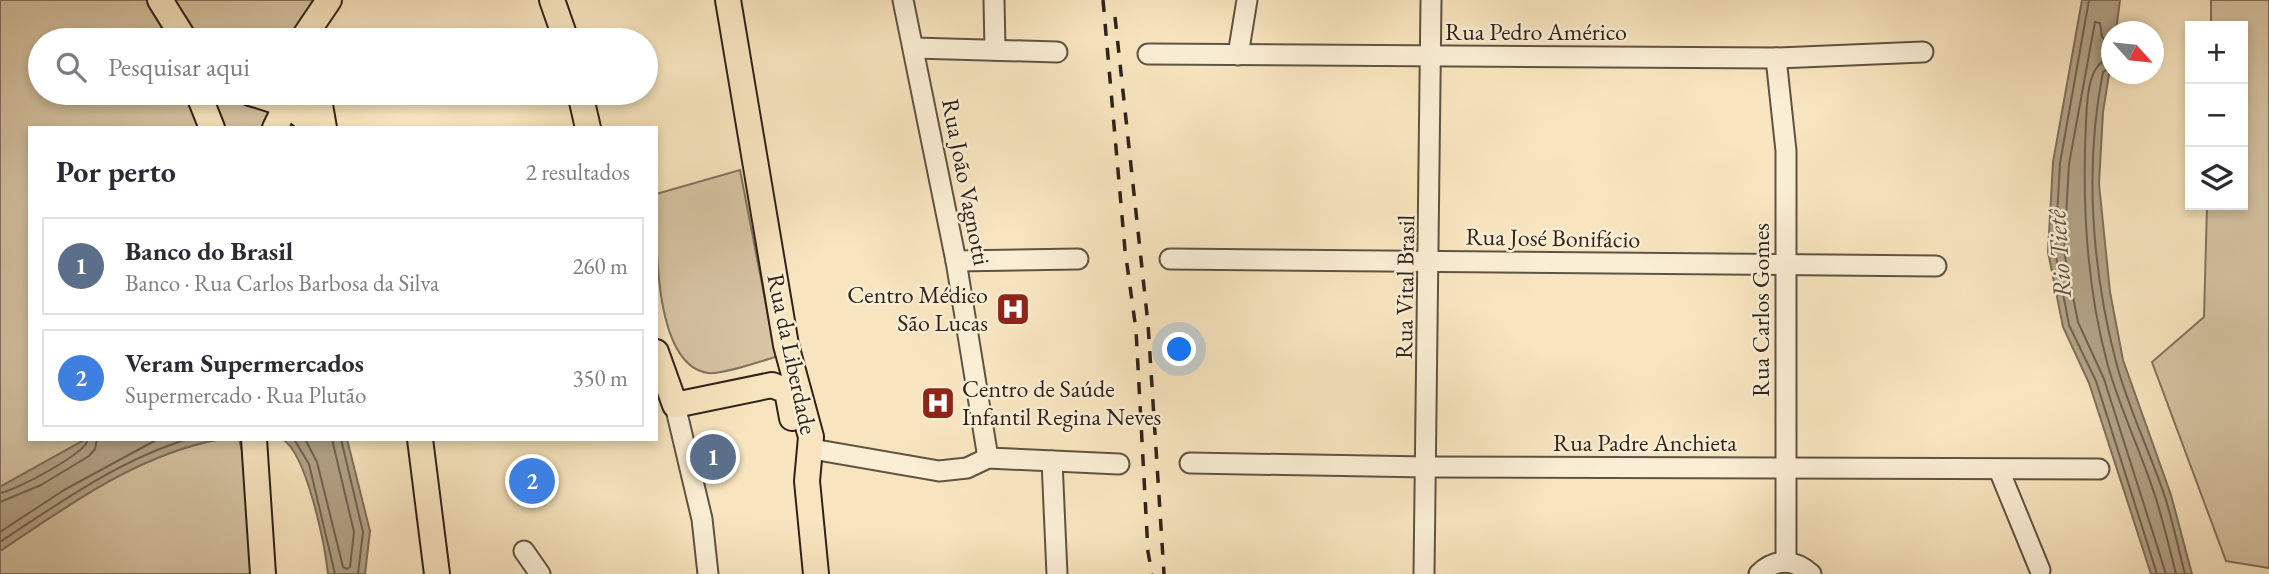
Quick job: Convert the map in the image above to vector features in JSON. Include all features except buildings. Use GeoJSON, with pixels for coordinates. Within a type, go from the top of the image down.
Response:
{"type":"FeatureCollection","features":[{"type":"Feature","properties":{"kind":"main road"},"geometry":{"type":"LineString","coordinates":[[552,0],[562,28]]}},
{"type":"Feature","properties":{"kind":"main road","name":"Rua da Liberdade"},"geometry":{"type":"LineString","coordinates":[[728,0],[786,345],[808,421],[812,449],[807,481],[816,574]]}},
{"type":"Feature","properties":{"kind":"main road"},"geometry":{"type":"LineString","coordinates":[[162,5],[172,28]]}},
{"type":"Feature","properties":{"kind":"main road"},"geometry":{"type":"LineString","coordinates":[[162,5],[177,28]]}},
{"type":"Feature","properties":{"kind":"main road"},"geometry":{"type":"LineString","coordinates":[[314,28],[328,14]]}},
{"type":"Feature","properties":{"kind":"main road"},"geometry":{"type":"LineString","coordinates":[[203,105],[211,126]]}},
{"type":"Feature","properties":{"kind":"main road"},"geometry":{"type":"LineString","coordinates":[[320,105],[324,126]]}},
{"type":"Feature","properties":{"kind":"main road"},"geometry":{"type":"LineString","coordinates":[[583,105],[588,126]]}},
{"type":"Feature","properties":{"kind":"main road"},"geometry":{"type":"LineString","coordinates":[[276,126],[290,108]]}},
{"type":"Feature","properties":{"kind":"main road"},"geometry":{"type":"LineString","coordinates":[[290,108],[299,126]]}},
{"type":"Feature","properties":{"kind":"main road"},"geometry":{"type":"LineString","coordinates":[[290,108],[304,116],[311,126]]}},
{"type":"Feature","properties":{"kind":"main road"},"geometry":{"type":"LineString","coordinates":[[772,385],[784,368],[786,345]]}},
{"type":"Feature","properties":{"kind":"main road"},"geometry":{"type":"LineString","coordinates":[[658,358],[675,405],[772,385],[786,391],[791,407],[795,444],[807,481]]}},
{"type":"Feature","properties":{"kind":"main road"},"geometry":{"type":"LineString","coordinates":[[791,407],[796,414],[802,438],[812,449]]}},
{"type":"Feature","properties":{"kind":"main road"},"geometry":{"type":"LineString","coordinates":[[254,441],[263,574]]}},
{"type":"Feature","properties":{"kind":"main road"},"geometry":{"type":"LineString","coordinates":[[420,441],[437,574]]}},
{"type":"Feature","properties":{"kind":"street","name":"Rua João Vagnotti"},"geometry":{"type":"LineString","coordinates":[[903,0],[915,48],[956,261],[988,458]]}},
{"type":"Feature","properties":{"kind":"street"},"geometry":{"type":"LineString","coordinates":[[994,0],[995,50]]}},
{"type":"Feature","properties":{"kind":"street"},"geometry":{"type":"LineString","coordinates":[[1238,55],[1247,0]]}},
{"type":"Feature","properties":{"kind":"street","name":"Rua Vital Brasil"},"geometry":{"type":"LineString","coordinates":[[1424,574],[1430,262],[1431,0]]}},
{"type":"Feature","properties":{"kind":"street"},"geometry":{"type":"LineString","coordinates":[[915,48],[1057,52]]}},
{"type":"Feature","properties":{"kind":"street","name":"Rua Pedro Américo"},"geometry":{"type":"LineString","coordinates":[[1148,54],[1776,58],[1923,52]]}},
{"type":"Feature","properties":{"kind":"street","name":"Rua Carlos Gomes"},"geometry":{"type":"LineString","coordinates":[[1776,58],[1785,136],[1786,562]]}},
{"type":"Feature","properties":{"kind":"street","name":"Rua José Bonifácio"},"geometry":{"type":"LineString","coordinates":[[1171,259],[1936,266]]}},
{"type":"Feature","properties":{"kind":"street"},"geometry":{"type":"LineString","coordinates":[[956,261],[1078,260]]}},
{"type":"Feature","properties":{"kind":"street"},"geometry":{"type":"LineString","coordinates":[[675,405],[702,519],[708,574]]}},
{"type":"Feature","properties":{"kind":"street"},"geometry":{"type":"LineString","coordinates":[[812,449],[939,471],[967,468],[988,458],[1119,464]]}},
{"type":"Feature","properties":{"kind":"street"},"geometry":{"type":"LineString","coordinates":[[1052,461],[1057,574]]}},
{"type":"Feature","properties":{"kind":"street","name":"Rua Padre Anchieta"},"geometry":{"type":"LineString","coordinates":[[1190,463],[1427,467],[2099,470]]}},
{"type":"Feature","properties":{"kind":"street"},"geometry":{"type":"LineString","coordinates":[[1999,470],[2040,570]]}},
{"type":"Feature","properties":{"kind":"street"},"geometry":{"type":"LineString","coordinates":[[524,551],[539,574]]}},
{"type":"Feature","properties":{"kind":"street"},"geometry":{"type":"LineString","coordinates":[[1759,574],[1775,563],[1786,562],[1796,563],[1811,574]]}},
{"type":"Feature","properties":{"kind":"shaded area"},"geometry":{"type":"Polygon","coordinates":[[[0,0],[148,0],[162,28],[28,28],[28,105],[196,105],[204,126],[28,126],[28,441],[82,441],[0,487],[0,0]]]}},
{"type":"Feature","properties":{"kind":"shaded area"},"geometry":{"type":"Polygon","coordinates":[[[175,0],[319,0],[301,28],[189,28],[175,0]]]}},
{"type":"Feature","properties":{"kind":"shaded area"},"geometry":{"type":"Polygon","coordinates":[[[2211,0],[2269,0],[2269,568],[2226,561],[2152,362],[2204,317],[2207,210],[2248,210],[2248,21],[2211,21],[2211,0]]]}},
{"type":"Feature","properties":{"kind":"shaded area"},"geometry":{"type":"Polygon","coordinates":[[[216,105],[282,105],[273,126],[224,126],[216,105]]]}},
{"type":"Feature","properties":{"kind":"shaded area"},"geometry":{"type":"Polygon","coordinates":[[[740,170],[776,357],[732,370],[708,373],[690,365],[676,347],[661,296],[658,266],[658,193],[740,170]]]}},
{"type":"Feature","properties":{"kind":"shaded area"},"geometry":{"type":"Polygon","coordinates":[[[212,441],[240,441],[246,467],[253,574],[0,574],[0,551],[105,483],[161,456],[212,441]]]}},
{"type":"Feature","properties":{"kind":"water","name":"Rio Tietê"},"geometry":{"type":"Polygon","coordinates":[[[2082,0],[2120,0],[2117,21],[2101,21],[2101,84],[2107,84],[2099,184],[2110,292],[2123,360],[2171,495],[2192,574],[2151,574],[2089,383],[2063,327],[2048,252],[2053,162],[2082,0]]]}},
{"type":"Feature","properties":{"kind":"water"},"geometry":{"type":"Polygon","coordinates":[[[82,441],[212,441],[161,456],[105,483],[0,551],[0,487],[82,441]]]}},
{"type":"Feature","properties":{"kind":"water"},"geometry":{"type":"Polygon","coordinates":[[[284,441],[348,441],[370,531],[365,574],[328,574],[319,523],[307,480],[291,448],[284,441]]]}},
{"type":"Feature","properties":{"kind":"railway"},"geometry":{"type":"LineString","coordinates":[[1103,0],[1125,250],[1136,330],[1148,552],[1152,574]]}},
{"type":"Feature","properties":{"kind":"railway"},"geometry":{"type":"LineString","coordinates":[[1115,17],[1148,324],[1164,574]]}},
{"type":"Feature","properties":{"kind":"place","name":"Centro Médico São Lucas"},"geometry":{"type":"Point","coordinates":[1013,309]}},
{"type":"Feature","properties":{"kind":"place","name":"Centro de Saúde Infantil Regina Neves"},"geometry":{"type":"Point","coordinates":[938,403]}},
{"type":"Feature","properties":{"kind":"place","name":"Banco do Brasil"},"geometry":{"type":"Point","coordinates":[713,457]}},
{"type":"Feature","properties":{"kind":"place","name":"Veram Supermercados"},"geometry":{"type":"Point","coordinates":[532,481]}}]}
